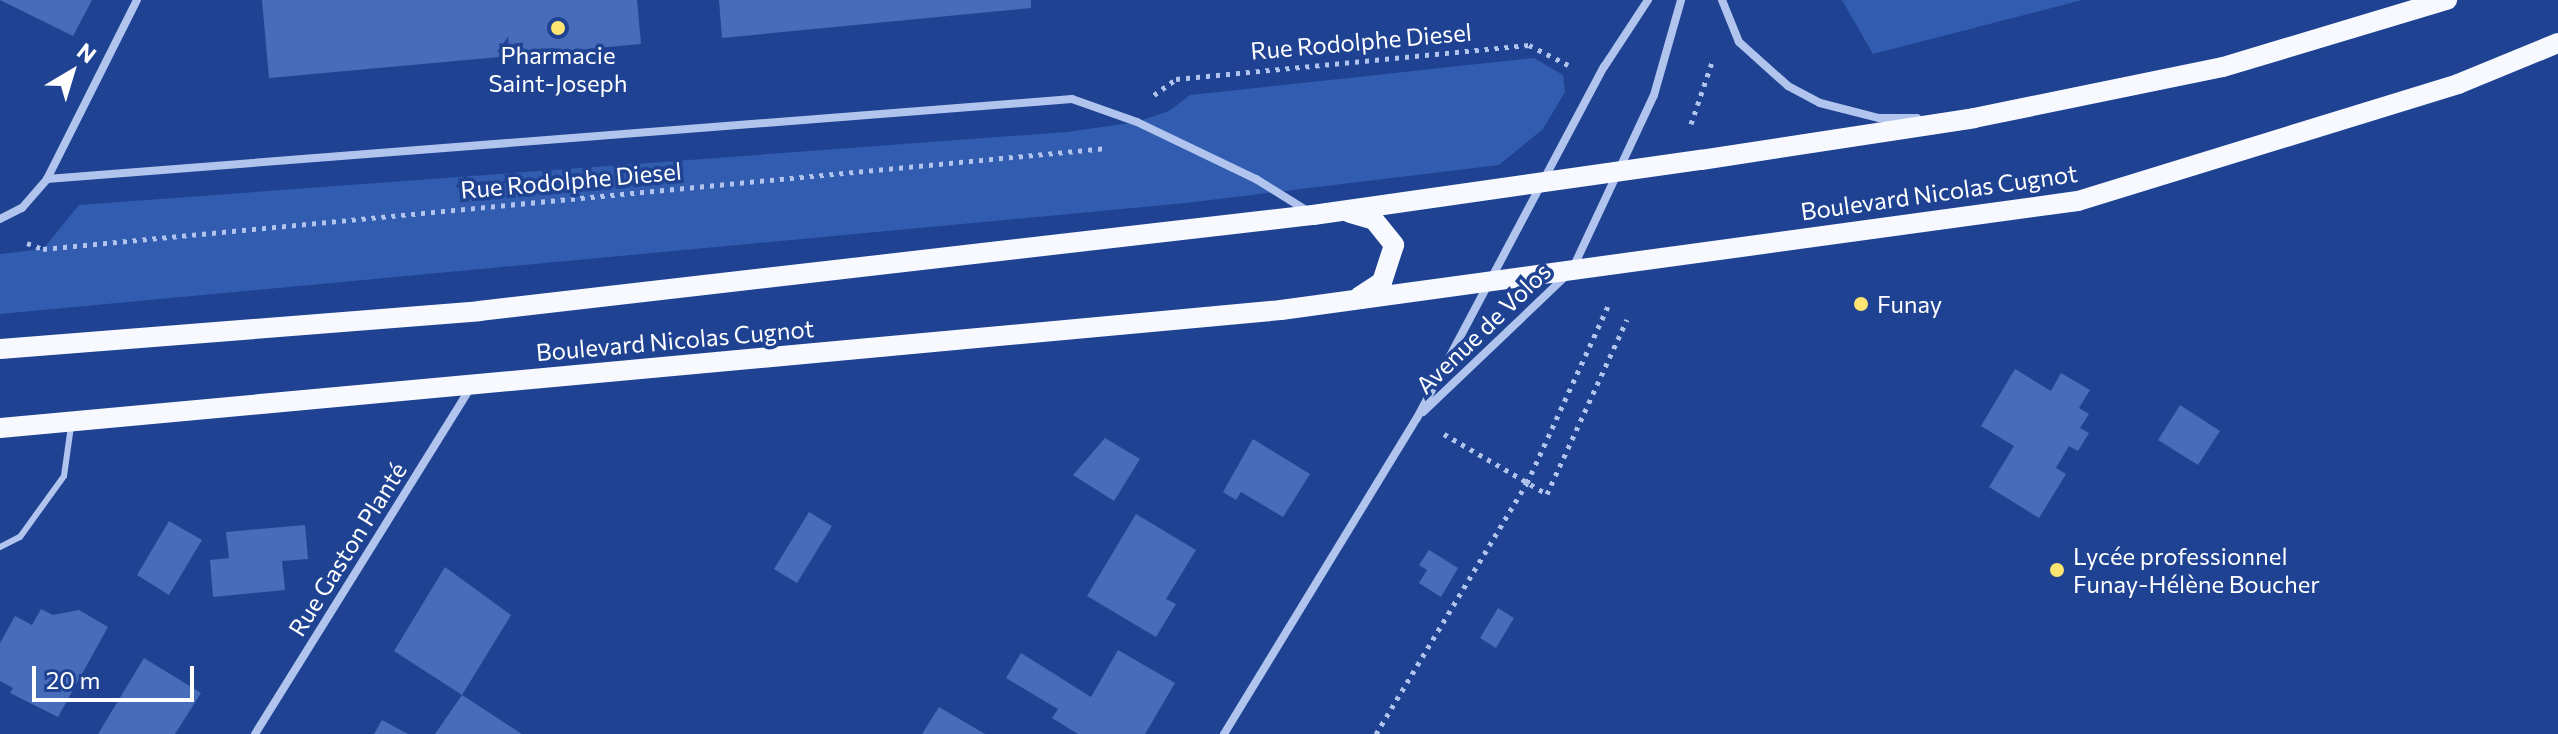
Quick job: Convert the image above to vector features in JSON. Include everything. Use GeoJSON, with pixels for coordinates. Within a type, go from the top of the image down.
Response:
{"type":"FeatureCollection","features":[{"type":"Feature","properties":{"kind":"main road","name":"Boulevard Nicolas Cugnot"},"geometry":{"type":"LineString","coordinates":[[0,349],[479,311],[1313,215],[1542,183],[1974,118],[2223,67],[2447,0]]}},
{"type":"Feature","properties":{"kind":"main road","name":"Boulevard Nicolas Cugnot"},"geometry":{"type":"LineString","coordinates":[[0,428],[1355,300],[2078,201],[2458,84],[2558,43]]}},
{"type":"Feature","properties":{"kind":"main road"},"geometry":{"type":"LineString","coordinates":[[1343,211],[1374,220],[1394,245],[1382,282],[1355,300]]}},
{"type":"Feature","properties":{"kind":"street"},"geometry":{"type":"LineString","coordinates":[[0,219],[22,208],[47,179],[137,0]]}},
{"type":"Feature","properties":{"kind":"street","name":"Avenue de Volos"},"geometry":{"type":"LineString","coordinates":[[1417,418],[1604,67],[1648,0]]}},
{"type":"Feature","properties":{"kind":"street","name":"Avenue de Volos"},"geometry":{"type":"LineString","coordinates":[[1417,418],[1572,270],[1654,95],[1681,0]]}},
{"type":"Feature","properties":{"kind":"street"},"geometry":{"type":"LineString","coordinates":[[1722,0],[1739,42],[1760,63],[1820,103],[1879,118],[1974,118]]}},
{"type":"Feature","properties":{"kind":"street","name":"Rue Rodolphe Diesel"},"geometry":{"type":"LineString","coordinates":[[47,179],[1018,100],[1072,99],[1137,122],[1256,179],[1313,215]]}},
{"type":"Feature","properties":{"kind":"street","name":"Rue Gaston Planté"},"geometry":{"type":"LineString","coordinates":[[255,734],[473,385]]}},
{"type":"Feature","properties":{"kind":"street"},"geometry":{"type":"LineString","coordinates":[[1224,734],[1417,418]]}},
{"type":"Feature","properties":{"kind":"lane"},"geometry":{"type":"LineString","coordinates":[[0,547],[20,537],[64,476],[72,421]]}},
{"type":"Feature","properties":{"kind":"path"},"geometry":{"type":"LineString","coordinates":[[1673,164],[1695,117],[1727,13]]}},
{"type":"Feature","properties":{"kind":"path","name":"Rue Rodolphe Diesel"},"geometry":{"type":"LineString","coordinates":[[14,238],[43,249],[1090,151],[1120,145],[1159,88],[1176,79],[1529,45],[1567,65],[1604,67]]}},
{"type":"Feature","properties":{"kind":"path"},"geometry":{"type":"LineString","coordinates":[[1417,418],[1547,494],[1627,319]]}},
{"type":"Feature","properties":{"kind":"path"},"geometry":{"type":"LineString","coordinates":[[1376,734],[1527,483],[1592,342]]}},
{"type":"Feature","properties":{"kind":"shaded area"},"geometry":{"type":"Polygon","coordinates":[[[1842,0],[2082,0],[1873,54],[1842,0]]]}},
{"type":"Feature","properties":{"kind":"shaded area"},"geometry":{"type":"Polygon","coordinates":[[[1534,58],[1563,75],[1565,92],[1543,129],[1499,165],[1186,203],[0,314],[0,254],[43,249],[79,205],[1067,132],[1137,122],[1169,111],[1190,95],[1534,58]]]}},
{"type":"Feature","properties":{"kind":"building"},"geometry":{"type":"Polygon","coordinates":[[[0,0],[92,0],[73,36],[0,0]]]}},
{"type":"Feature","properties":{"kind":"building"},"geometry":{"type":"Polygon","coordinates":[[[262,0],[637,0],[641,44],[269,78],[262,0]]]}},
{"type":"Feature","properties":{"kind":"building"},"geometry":{"type":"Polygon","coordinates":[[[719,0],[1031,0],[1031,8],[722,38],[719,0]]]}},
{"type":"Feature","properties":{"kind":"building"},"geometry":{"type":"Polygon","coordinates":[[[2015,369],[2051,391],[2061,373],[2090,390],[2079,408],[2089,414],[2080,428],[2089,433],[2078,451],[2069,446],[2056,468],[2066,474],[2039,518],[1989,487],[2014,446],[1981,426],[2015,369]]]}},
{"type":"Feature","properties":{"kind":"building"},"geometry":{"type":"Polygon","coordinates":[[[2180,405],[2220,431],[2198,465],[2158,440],[2180,405]]]}},
{"type":"Feature","properties":{"kind":"building"},"geometry":{"type":"Polygon","coordinates":[[[1105,438],[1140,459],[1114,501],[1073,475],[1105,438]]]}},
{"type":"Feature","properties":{"kind":"building"},"geometry":{"type":"Polygon","coordinates":[[[1253,439],[1310,474],[1283,517],[1241,492],[1236,500],[1223,492],[1253,439]]]}},
{"type":"Feature","properties":{"kind":"building"},"geometry":{"type":"Polygon","coordinates":[[[809,512],[832,526],[797,583],[774,569],[809,512]]]}},
{"type":"Feature","properties":{"kind":"building"},"geometry":{"type":"Polygon","coordinates":[[[1136,514],[1196,550],[1166,599],[1176,604],[1156,637],[1087,596],[1136,514]]]}},
{"type":"Feature","properties":{"kind":"building"},"geometry":{"type":"Polygon","coordinates":[[[169,521],[202,540],[169,595],[137,575],[169,521]]]}},
{"type":"Feature","properties":{"kind":"building"},"geometry":{"type":"Polygon","coordinates":[[[305,525],[308,559],[282,561],[285,590],[213,597],[210,560],[229,558],[226,532],[305,525]]]}},
{"type":"Feature","properties":{"kind":"building"},"geometry":{"type":"Polygon","coordinates":[[[1429,550],[1458,568],[1441,597],[1419,583],[1427,570],[1419,565],[1429,550]]]}},
{"type":"Feature","properties":{"kind":"building"},"geometry":{"type":"Polygon","coordinates":[[[445,567],[511,615],[462,695],[394,651],[445,567]]]}},
{"type":"Feature","properties":{"kind":"building"},"geometry":{"type":"Polygon","coordinates":[[[1498,608],[1514,618],[1496,648],[1480,638],[1498,608]]]}},
{"type":"Feature","properties":{"kind":"building"},"geometry":{"type":"Polygon","coordinates":[[[41,609],[53,615],[79,610],[108,627],[58,717],[10,693],[13,688],[0,681],[0,643],[15,616],[32,625],[41,609]]]}},
{"type":"Feature","properties":{"kind":"building"},"geometry":{"type":"Polygon","coordinates":[[[1118,650],[1175,683],[1145,734],[1078,734],[1052,718],[1058,709],[1006,678],[1021,653],[1091,697],[1118,650]]]}},
{"type":"Feature","properties":{"kind":"building"},"geometry":{"type":"Polygon","coordinates":[[[144,658],[201,693],[175,734],[98,734],[144,658]]]}},
{"type":"Feature","properties":{"kind":"building"},"geometry":{"type":"Polygon","coordinates":[[[462,695],[522,734],[435,734],[462,695]]]}},
{"type":"Feature","properties":{"kind":"building"},"geometry":{"type":"Polygon","coordinates":[[[939,707],[985,734],[922,734],[939,707]]]}},
{"type":"Feature","properties":{"kind":"building"},"geometry":{"type":"Polygon","coordinates":[[[382,720],[408,734],[374,734],[382,720]]]}},
{"type":"Feature","properties":{"kind":"place","name":"Pharmacie Saint-Joseph"},"geometry":{"type":"Point","coordinates":[558,28]}},
{"type":"Feature","properties":{"kind":"place","name":"Funay"},"geometry":{"type":"Point","coordinates":[1861,304]}},
{"type":"Feature","properties":{"kind":"place","name":"Lycée professionnel Funay-Hélène Boucher"},"geometry":{"type":"Point","coordinates":[2057,570]}}]}
